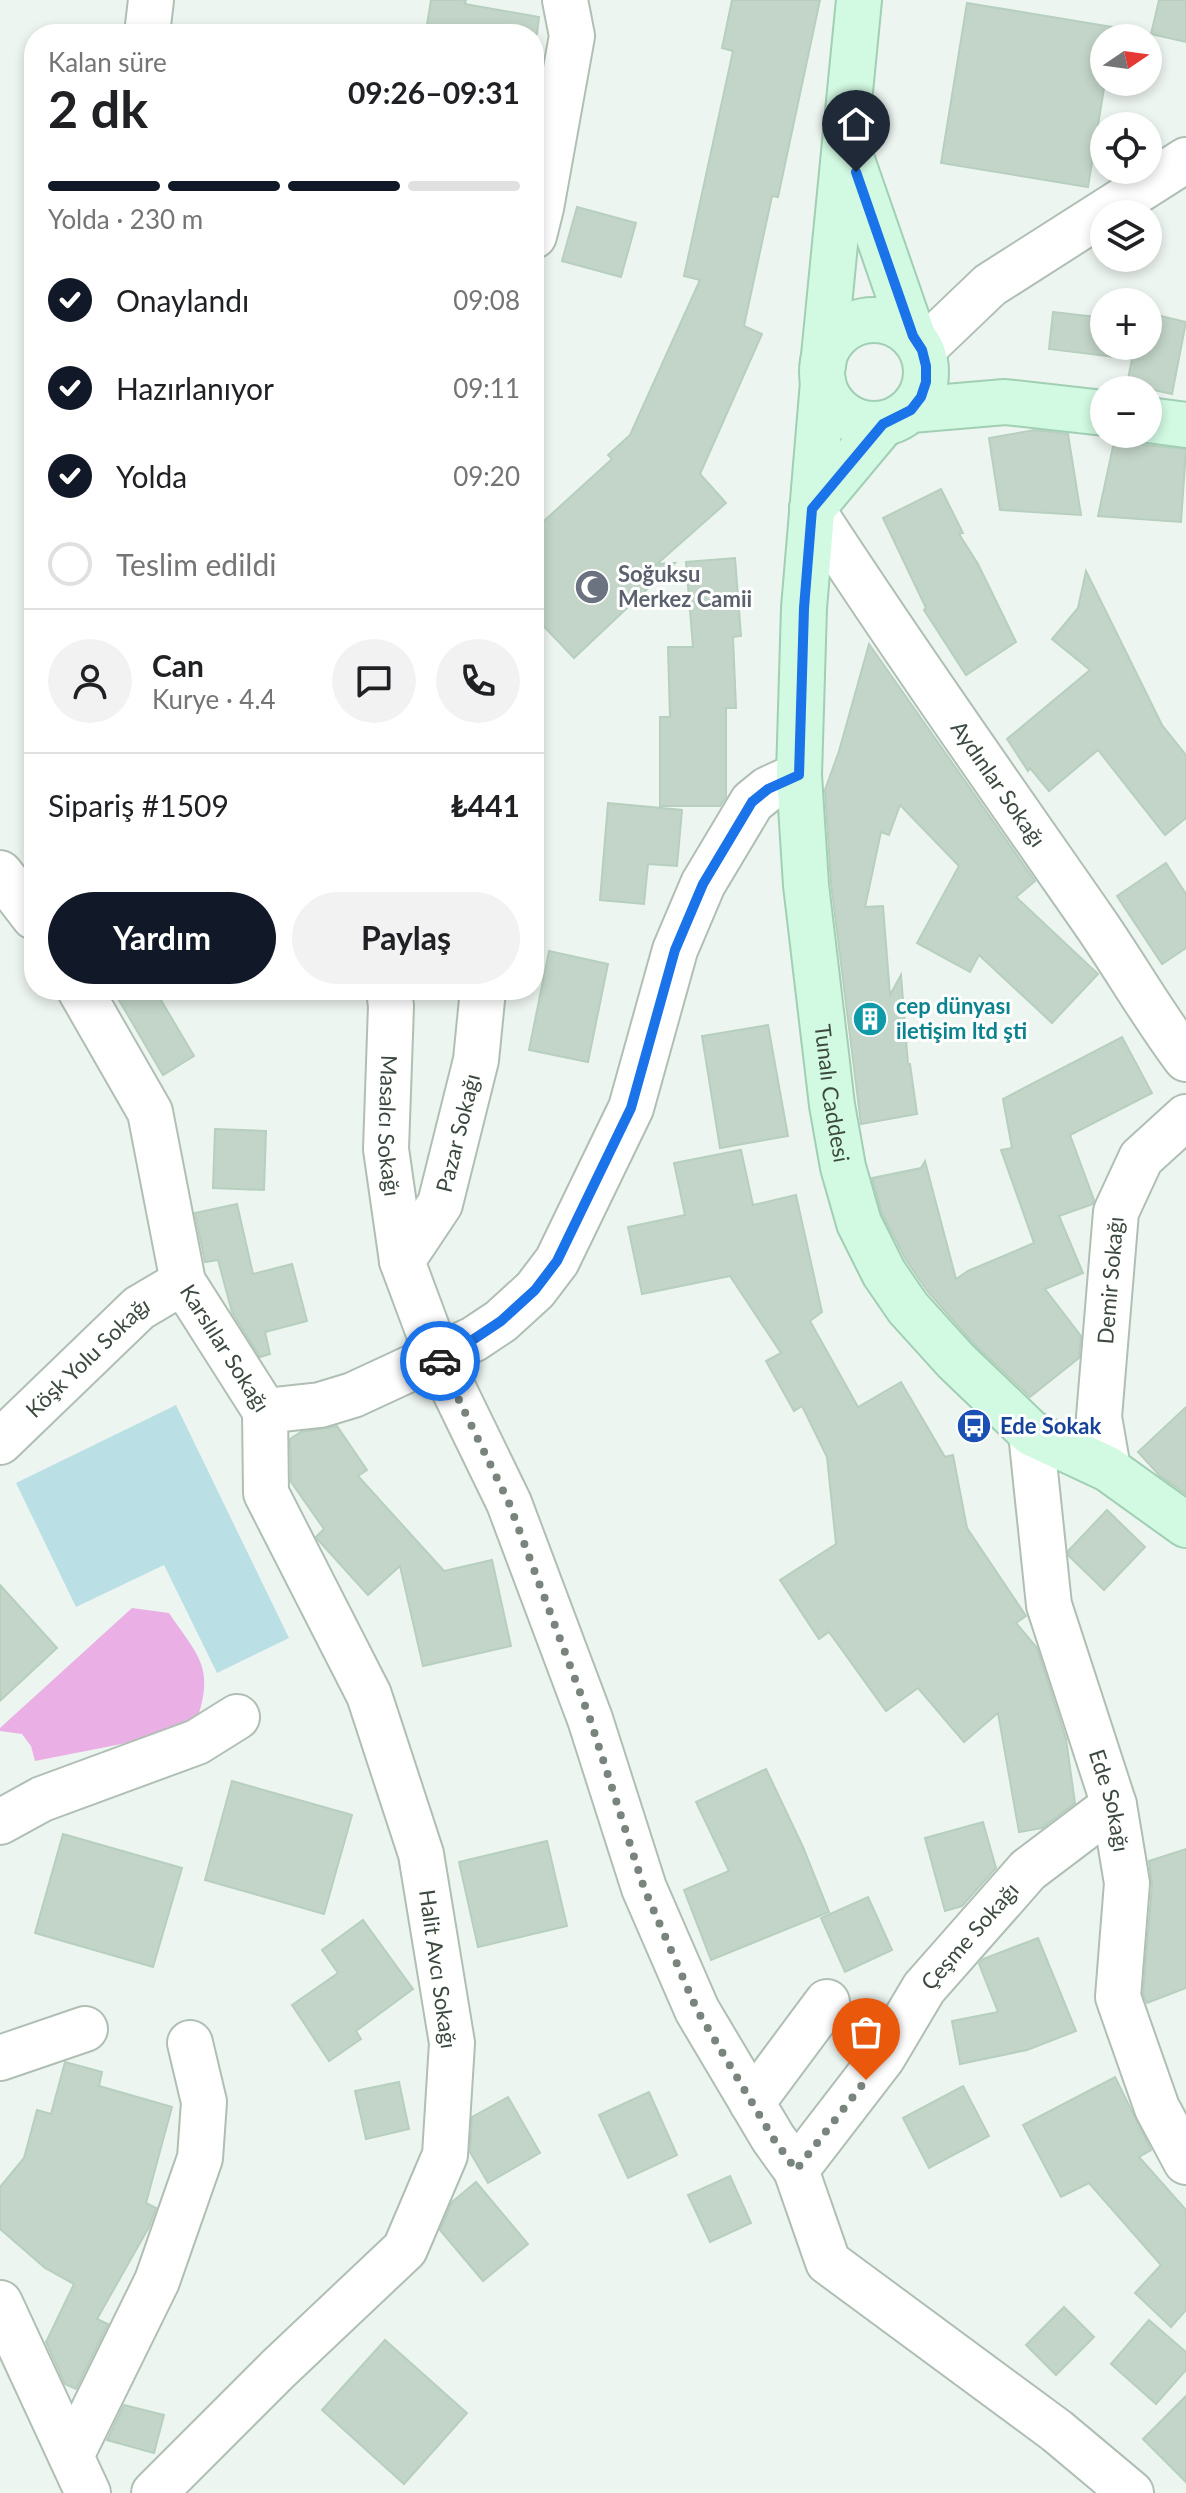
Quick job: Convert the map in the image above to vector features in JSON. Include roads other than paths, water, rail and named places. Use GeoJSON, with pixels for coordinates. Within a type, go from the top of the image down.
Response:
{"type":"FeatureCollection","features":[{"type":"Feature","properties":{"kind":"main road","name":"Tunalı Caddesi"},"geometry":{"type":"LineString","coordinates":[[859,0],[804,608],[799,775],[806,885],[832,1105],[843,1167],[859,1223],[884,1273],[908,1308],[956,1361],[1031,1433],[1108,1469],[1186,1525]]}},
{"type":"Feature","properties":{"kind":"main road"},"geometry":{"type":"LineString","coordinates":[[812,509],[897,417],[921,397],[926,382],[920,351],[846,145]]}},
{"type":"Feature","properties":{"kind":"main road"},"geometry":{"type":"LineString","coordinates":[[1005,402],[920,351],[900,326],[884,321],[867,320],[850,326],[837,336],[827,350],[823,374],[829,398],[838,410],[867,424],[1005,402],[1090,411]]}},
{"type":"Feature","properties":{"kind":"main road"},"geometry":{"type":"LineString","coordinates":[[1162,422],[1186,425]]}},
{"type":"Feature","properties":{"kind":"street"},"geometry":{"type":"LineString","coordinates":[[148,24],[151,0]]}},
{"type":"Feature","properties":{"kind":"street"},"geometry":{"type":"LineString","coordinates":[[544,183],[572,36],[565,0]]}},
{"type":"Feature","properties":{"kind":"street"},"geometry":{"type":"LineString","coordinates":[[920,351],[990,285],[1186,160]]}},
{"type":"Feature","properties":{"kind":"street","name":"Aydınlar Sokağı"},"geometry":{"type":"LineString","coordinates":[[812,509],[900,645],[1108,941],[1158,1022],[1186,1059]]}},
{"type":"Feature","properties":{"kind":"street","name":"Karslılar Sokağı"},"geometry":{"type":"LineString","coordinates":[[86,1000],[150,1112],[183,1282],[265,1411],[320,1405],[353,1395],[474,1339],[501,1321],[535,1290],[557,1261],[631,1108],[675,950],[703,884],[752,802],[768,789],[799,775]]}},
{"type":"Feature","properties":{"kind":"street"},"geometry":{"type":"LineString","coordinates":[[0,873],[24,904]]}},
{"type":"Feature","properties":{"kind":"street","name":"Masalcı Sokağı"},"geometry":{"type":"LineString","coordinates":[[390,1000],[386,1149],[402,1261]]}},
{"type":"Feature","properties":{"kind":"street","name":"Pazar Sokağı"},"geometry":{"type":"LineString","coordinates":[[402,1261],[440,1204],[476,1060],[482,1000]]}},
{"type":"Feature","properties":{"kind":"street","name":"Demir Sokağı"},"geometry":{"type":"LineString","coordinates":[[1108,1469],[1099,1417],[1116,1212],[1141,1158],[1186,1117]]}},
{"type":"Feature","properties":{"kind":"street"},"geometry":{"type":"LineString","coordinates":[[402,1261],[437,1355],[509,1503],[590,1719],[644,1888],[697,2010],[773,2138],[796,2170],[828,2262],[1057,2431],[1131,2493]]}},
{"type":"Feature","properties":{"kind":"street","name":"Köşk Yolu Sokağı"},"geometry":{"type":"LineString","coordinates":[[0,1442],[139,1308],[183,1282]]}},
{"type":"Feature","properties":{"kind":"street","name":"Halit Avcı Sokağı"},"geometry":{"type":"LineString","coordinates":[[154,2493],[278,2369],[405,2249],[445,2155],[452,2043],[421,1854],[369,1695],[266,1493],[265,1411]]}},
{"type":"Feature","properties":{"kind":"street","name":"Ede Sokağı"},"geometry":{"type":"LineString","coordinates":[[1031,1433],[1049,1605],[1114,1805],[1127,1883],[1118,1997],[1157,2108],[1186,2162]]}},
{"type":"Feature","properties":{"kind":"street"},"geometry":{"type":"LineString","coordinates":[[0,1822],[42,1799],[197,1742],[237,1717]]}},
{"type":"Feature","properties":{"kind":"street","name":"Çeşme Sokağı"},"geometry":{"type":"LineString","coordinates":[[796,2170],[883,2057],[924,1988],[1028,1870],[1114,1805]]}},
{"type":"Feature","properties":{"kind":"street"},"geometry":{"type":"LineString","coordinates":[[752,2103],[827,2002]]}},
{"type":"Feature","properties":{"kind":"street"},"geometry":{"type":"LineString","coordinates":[[0,2058],[85,2029]]}},
{"type":"Feature","properties":{"kind":"street"},"geometry":{"type":"LineString","coordinates":[[80,2474],[157,2281],[200,2158],[204,2102],[190,2043]]}},
{"type":"Feature","properties":{"kind":"street"},"geometry":{"type":"LineString","coordinates":[[0,2303],[80,2474]]}},
{"type":"Feature","properties":{"kind":"place","name":"Soğuksu Merkez Camii"},"geometry":{"type":"Point","coordinates":[592,587]}},
{"type":"Feature","properties":{"kind":"place","name":"cep dünyası iletişim ltd şti"},"geometry":{"type":"Point","coordinates":[870,1019]}},
{"type":"Feature","properties":{"kind":"place","name":"Ede Sokak"},"geometry":{"type":"Point","coordinates":[974,1426]}}]}
